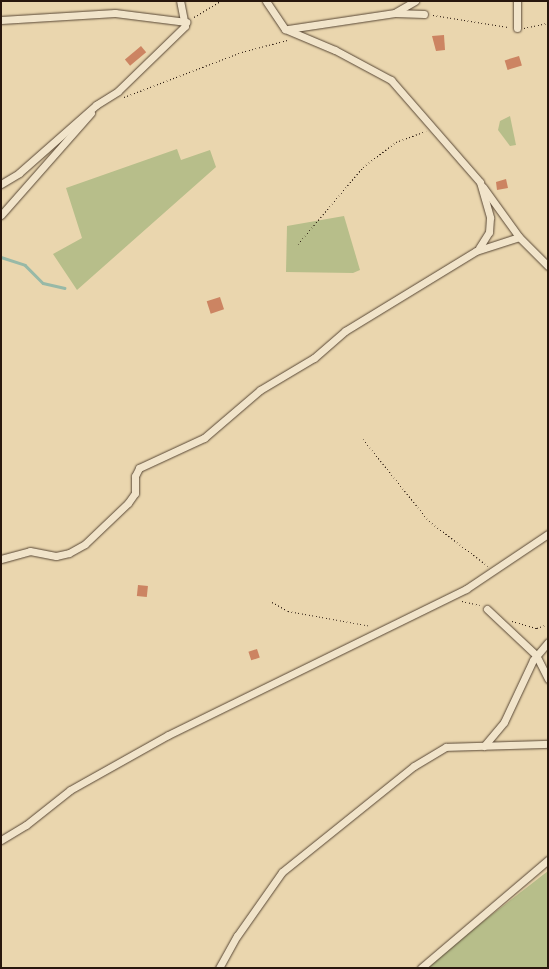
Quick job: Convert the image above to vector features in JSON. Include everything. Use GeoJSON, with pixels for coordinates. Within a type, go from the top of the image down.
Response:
{"type":"FeatureCollection","features":[{"type":"Feature","properties":{"kind":"street"},"geometry":{"type":"LineString","coordinates":[[180,1],[186,22]]}},
{"type":"Feature","properties":{"kind":"street"},"geometry":{"type":"LineString","coordinates":[[266,1],[285,29],[305,36],[391,80],[431,129],[480,182],[520,237],[548,266]]}},
{"type":"Feature","properties":{"kind":"street"},"geometry":{"type":"LineString","coordinates":[[394,13],[415,1]]}},
{"type":"Feature","properties":{"kind":"street"},"geometry":{"type":"LineString","coordinates":[[517,1],[517,28]]}},
{"type":"Feature","properties":{"kind":"street"},"geometry":{"type":"LineString","coordinates":[[1,20],[115,13],[184,19],[186,22]]}},
{"type":"Feature","properties":{"kind":"street"},"geometry":{"type":"LineString","coordinates":[[285,29],[315,28],[394,13],[424,14]]}},
{"type":"Feature","properties":{"kind":"street"},"geometry":{"type":"LineString","coordinates":[[1,184],[19,173],[96,105],[118,91],[186,22]]}},
{"type":"Feature","properties":{"kind":"street"},"geometry":{"type":"LineString","coordinates":[[1,215],[96,109],[96,105]]}},
{"type":"Feature","properties":{"kind":"street"},"geometry":{"type":"LineString","coordinates":[[476,251],[489,232],[490,218],[480,182]]}},
{"type":"Feature","properties":{"kind":"street"},"geometry":{"type":"LineString","coordinates":[[1,559],[30,551],[56,556],[69,553],[85,544],[128,503],[135,493],[135,476],[140,468],[204,438],[260,390],[314,358],[345,331],[476,251],[520,237]]}},
{"type":"Feature","properties":{"kind":"street"},"geometry":{"type":"LineString","coordinates":[[1,840],[26,825],[70,790],[168,735],[357,644],[384,626],[466,589],[492,569],[512,560],[548,534]]}},
{"type":"Feature","properties":{"kind":"street"},"geometry":{"type":"LineString","coordinates":[[487,609],[536,655],[548,680]]}},
{"type":"Feature","properties":{"kind":"street"},"geometry":{"type":"LineString","coordinates":[[484,746],[504,722],[536,655],[548,642]]}},
{"type":"Feature","properties":{"kind":"street"},"geometry":{"type":"LineString","coordinates":[[219,968],[275,882],[293,862],[439,750],[484,746],[548,744]]}},
{"type":"Feature","properties":{"kind":"street"},"geometry":{"type":"LineString","coordinates":[[421,968],[548,860]]}},
{"type":"Feature","properties":{"kind":"path"},"geometry":{"type":"LineString","coordinates":[[186,22],[221,1]]}},
{"type":"Feature","properties":{"kind":"path"},"geometry":{"type":"LineString","coordinates":[[424,14],[517,28],[548,23]]}},
{"type":"Feature","properties":{"kind":"path"},"geometry":{"type":"LineString","coordinates":[[118,91],[123,97],[129,96],[242,52],[305,36]]}},
{"type":"Feature","properties":{"kind":"path"},"geometry":{"type":"LineString","coordinates":[[298,244],[363,167],[396,142],[431,129]]}},
{"type":"Feature","properties":{"kind":"path"},"geometry":{"type":"LineString","coordinates":[[363,439],[429,522],[492,569]]}},
{"type":"Feature","properties":{"kind":"path"},"geometry":{"type":"LineString","coordinates":[[272,602],[288,610],[357,625],[384,626]]}},
{"type":"Feature","properties":{"kind":"green space"},"geometry":{"type":"Polygon","coordinates":[[[510,116],[516,145],[510,146],[498,130],[500,121],[510,116]]]}},
{"type":"Feature","properties":{"kind":"green space"},"geometry":{"type":"Polygon","coordinates":[[[177,149],[181,160],[210,150],[216,167],[77,290],[53,254],[82,238],[66,188],[177,149]]]}},
{"type":"Feature","properties":{"kind":"green space"},"geometry":{"type":"Polygon","coordinates":[[[344,216],[360,270],[353,273],[286,272],[287,226],[344,216]]]}},
{"type":"Feature","properties":{"kind":"green space"},"geometry":{"type":"Polygon","coordinates":[[[548,871],[548,968],[423,968],[548,871]]]}},
{"type":"Feature","properties":{"kind":"building"},"geometry":{"type":"Polygon","coordinates":[[[444,35],[445,50],[436,51],[432,36],[444,35]]]}},
{"type":"Feature","properties":{"kind":"building"},"geometry":{"type":"Polygon","coordinates":[[[141,46],[146,52],[130,66],[125,59],[141,46]]]}},
{"type":"Feature","properties":{"kind":"building"},"geometry":{"type":"Polygon","coordinates":[[[519,56],[522,66],[508,70],[505,60],[519,56]]]}},
{"type":"Feature","properties":{"kind":"building"},"geometry":{"type":"Polygon","coordinates":[[[506,179],[508,188],[497,190],[496,182],[506,179]]]}},
{"type":"Feature","properties":{"kind":"building"},"geometry":{"type":"Polygon","coordinates":[[[220,297],[224,309],[211,314],[207,301],[220,297]]]}},
{"type":"Feature","properties":{"kind":"building"},"geometry":{"type":"Polygon","coordinates":[[[138,585],[148,586],[147,597],[137,596],[138,585]]]}},
{"type":"Feature","properties":{"kind":"building"},"geometry":{"type":"Polygon","coordinates":[[[257,649],[260,658],[251,660],[248,652],[257,649]]]}},
{"type":"Feature","properties":{"kind":"waterway"},"geometry":{"type":"LineString","coordinates":[[1,257],[25,265],[43,283],[64,288]]}}]}
